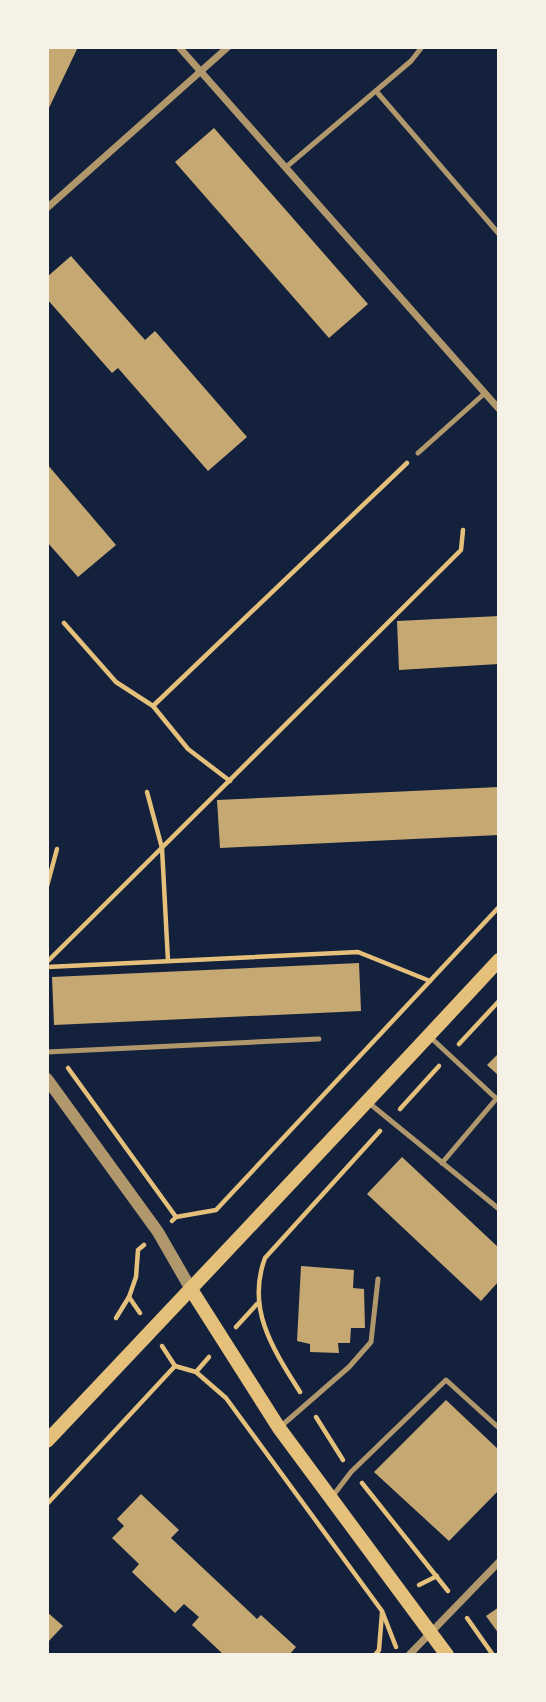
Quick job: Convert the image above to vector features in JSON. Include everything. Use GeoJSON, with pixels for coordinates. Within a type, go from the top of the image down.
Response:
{"type":"FeatureCollection","features":[{"type":"Feature","properties":{"kind":"main road"},"geometry":{"type":"LineString","coordinates":[[47,1441],[192,1291],[240,1234],[499,960]]}},
{"type":"Feature","properties":{"kind":"main road"},"geometry":{"type":"LineString","coordinates":[[192,1291],[279,1428],[447,1655]]}},
{"type":"Feature","properties":{"kind":"street"},"geometry":{"type":"LineString","coordinates":[[179,47],[499,408]]}},
{"type":"Feature","properties":{"kind":"street"},"geometry":{"type":"LineString","coordinates":[[47,208],[228,47]]}},
{"type":"Feature","properties":{"kind":"street"},"geometry":{"type":"LineString","coordinates":[[47,1079],[158,1233],[192,1291]]}},
{"type":"Feature","properties":{"kind":"street"},"geometry":{"type":"LineString","coordinates":[[409,1655],[499,1562]]}},
{"type":"Feature","properties":{"kind":"lane"},"geometry":{"type":"LineString","coordinates":[[285,168],[376,91],[422,47]]}},
{"type":"Feature","properties":{"kind":"lane"},"geometry":{"type":"LineString","coordinates":[[376,91],[499,234]]}},
{"type":"Feature","properties":{"kind":"lane"},"geometry":{"type":"LineString","coordinates":[[418,453],[485,393]]}},
{"type":"Feature","properties":{"kind":"lane"},"geometry":{"type":"LineString","coordinates":[[429,1036],[498,1100],[442,1163]]}},
{"type":"Feature","properties":{"kind":"lane"},"geometry":{"type":"LineString","coordinates":[[47,1052],[319,1039]]}},
{"type":"Feature","properties":{"kind":"lane"},"geometry":{"type":"LineString","coordinates":[[367,1101],[499,1209]]}},
{"type":"Feature","properties":{"kind":"lane"},"geometry":{"type":"LineString","coordinates":[[279,1428],[349,1367],[371,1342],[378,1279]]}},
{"type":"Feature","properties":{"kind":"lane"},"geometry":{"type":"LineString","coordinates":[[332,1497],[351,1472],[446,1380],[499,1428]]}},
{"type":"Feature","properties":{"kind":"path"},"geometry":{"type":"LineString","coordinates":[[153,706],[418,453]]}},
{"type":"Feature","properties":{"kind":"path"},"geometry":{"type":"LineString","coordinates":[[47,965],[461,550],[463,530]]}},
{"type":"Feature","properties":{"kind":"path"},"geometry":{"type":"LineString","coordinates":[[64,622],[116,682],[153,706],[188,749],[230,781]]}},
{"type":"Feature","properties":{"kind":"path"},"geometry":{"type":"LineString","coordinates":[[147,792],[162,848],[167,961]]}},
{"type":"Feature","properties":{"kind":"path"},"geometry":{"type":"LineString","coordinates":[[47,886],[57,849]]}},
{"type":"Feature","properties":{"kind":"path"},"geometry":{"type":"LineString","coordinates":[[116,1318],[129,1297],[136,1277],[138,1250],[176,1217],[216,1210],[499,907]]}},
{"type":"Feature","properties":{"kind":"path"},"geometry":{"type":"LineString","coordinates":[[47,965],[358,952],[430,981]]}},
{"type":"Feature","properties":{"kind":"path"},"geometry":{"type":"LineString","coordinates":[[58,1053],[176,1217]]}},
{"type":"Feature","properties":{"kind":"path"},"geometry":{"type":"LineString","coordinates":[[129,1297],[175,1366],[196,1372],[226,1398],[383,1611],[399,1655]]}},
{"type":"Feature","properties":{"kind":"path"},"geometry":{"type":"LineString","coordinates":[[196,1372],[257,1304]]}},
{"type":"Feature","properties":{"kind":"path"},"geometry":{"type":"LineString","coordinates":[[47,1504],[175,1366]]}},
{"type":"Feature","properties":{"kind":"building"},"geometry":{"type":"Polygon","coordinates":[[[47,47],[78,47],[47,112],[47,47]]]}},
{"type":"Feature","properties":{"kind":"building"},"geometry":{"type":"Polygon","coordinates":[[[214,128],[368,304],[329,338],[175,162],[214,128]]]}},
{"type":"Feature","properties":{"kind":"building"},"geometry":{"type":"Polygon","coordinates":[[[71,256],[145,340],[155,331],[247,437],[208,471],[118,368],[112,373],[47,299],[47,277],[71,256]]]}},
{"type":"Feature","properties":{"kind":"building"},"geometry":{"type":"Polygon","coordinates":[[[47,464],[116,545],[78,577],[47,542],[47,464]]]}},
{"type":"Feature","properties":{"kind":"building"},"geometry":{"type":"Polygon","coordinates":[[[499,616],[499,664],[399,670],[397,621],[499,616]]]}},
{"type":"Feature","properties":{"kind":"building"},"geometry":{"type":"Polygon","coordinates":[[[499,787],[499,835],[220,848],[217,800],[499,787]]]}},
{"type":"Feature","properties":{"kind":"building"},"geometry":{"type":"Polygon","coordinates":[[[359,963],[361,1011],[54,1025],[52,977],[359,963]]]}},
{"type":"Feature","properties":{"kind":"building"},"geometry":{"type":"Polygon","coordinates":[[[499,1053],[499,1076],[487,1065],[499,1053]]]}},
{"type":"Feature","properties":{"kind":"building"},"geometry":{"type":"Polygon","coordinates":[[[402,1157],[499,1248],[499,1281],[481,1301],[367,1194],[402,1157]]]}},
{"type":"Feature","properties":{"kind":"building"},"geometry":{"type":"Polygon","coordinates":[[[301,1266],[354,1270],[353,1288],[364,1289],[365,1328],[351,1328],[350,1343],[338,1343],[339,1353],[310,1352],[310,1344],[297,1341],[301,1266]]]}},
{"type":"Feature","properties":{"kind":"building"},"geometry":{"type":"Polygon","coordinates":[[[446,1400],[499,1450],[499,1490],[449,1541],[374,1472],[446,1400]]]}},
{"type":"Feature","properties":{"kind":"building"},"geometry":{"type":"Polygon","coordinates":[[[141,1494],[179,1530],[171,1538],[257,1619],[261,1615],[296,1647],[289,1655],[224,1655],[192,1625],[199,1617],[184,1604],[175,1613],[132,1572],[139,1564],[112,1538],[124,1526],[117,1519],[141,1494]]]}},
{"type":"Feature","properties":{"kind":"building"},"geometry":{"type":"Polygon","coordinates":[[[499,1607],[499,1634],[486,1616],[499,1607]]]}},
{"type":"Feature","properties":{"kind":"building"},"geometry":{"type":"Polygon","coordinates":[[[47,1612],[63,1626],[47,1643],[47,1612]]]}}]}
